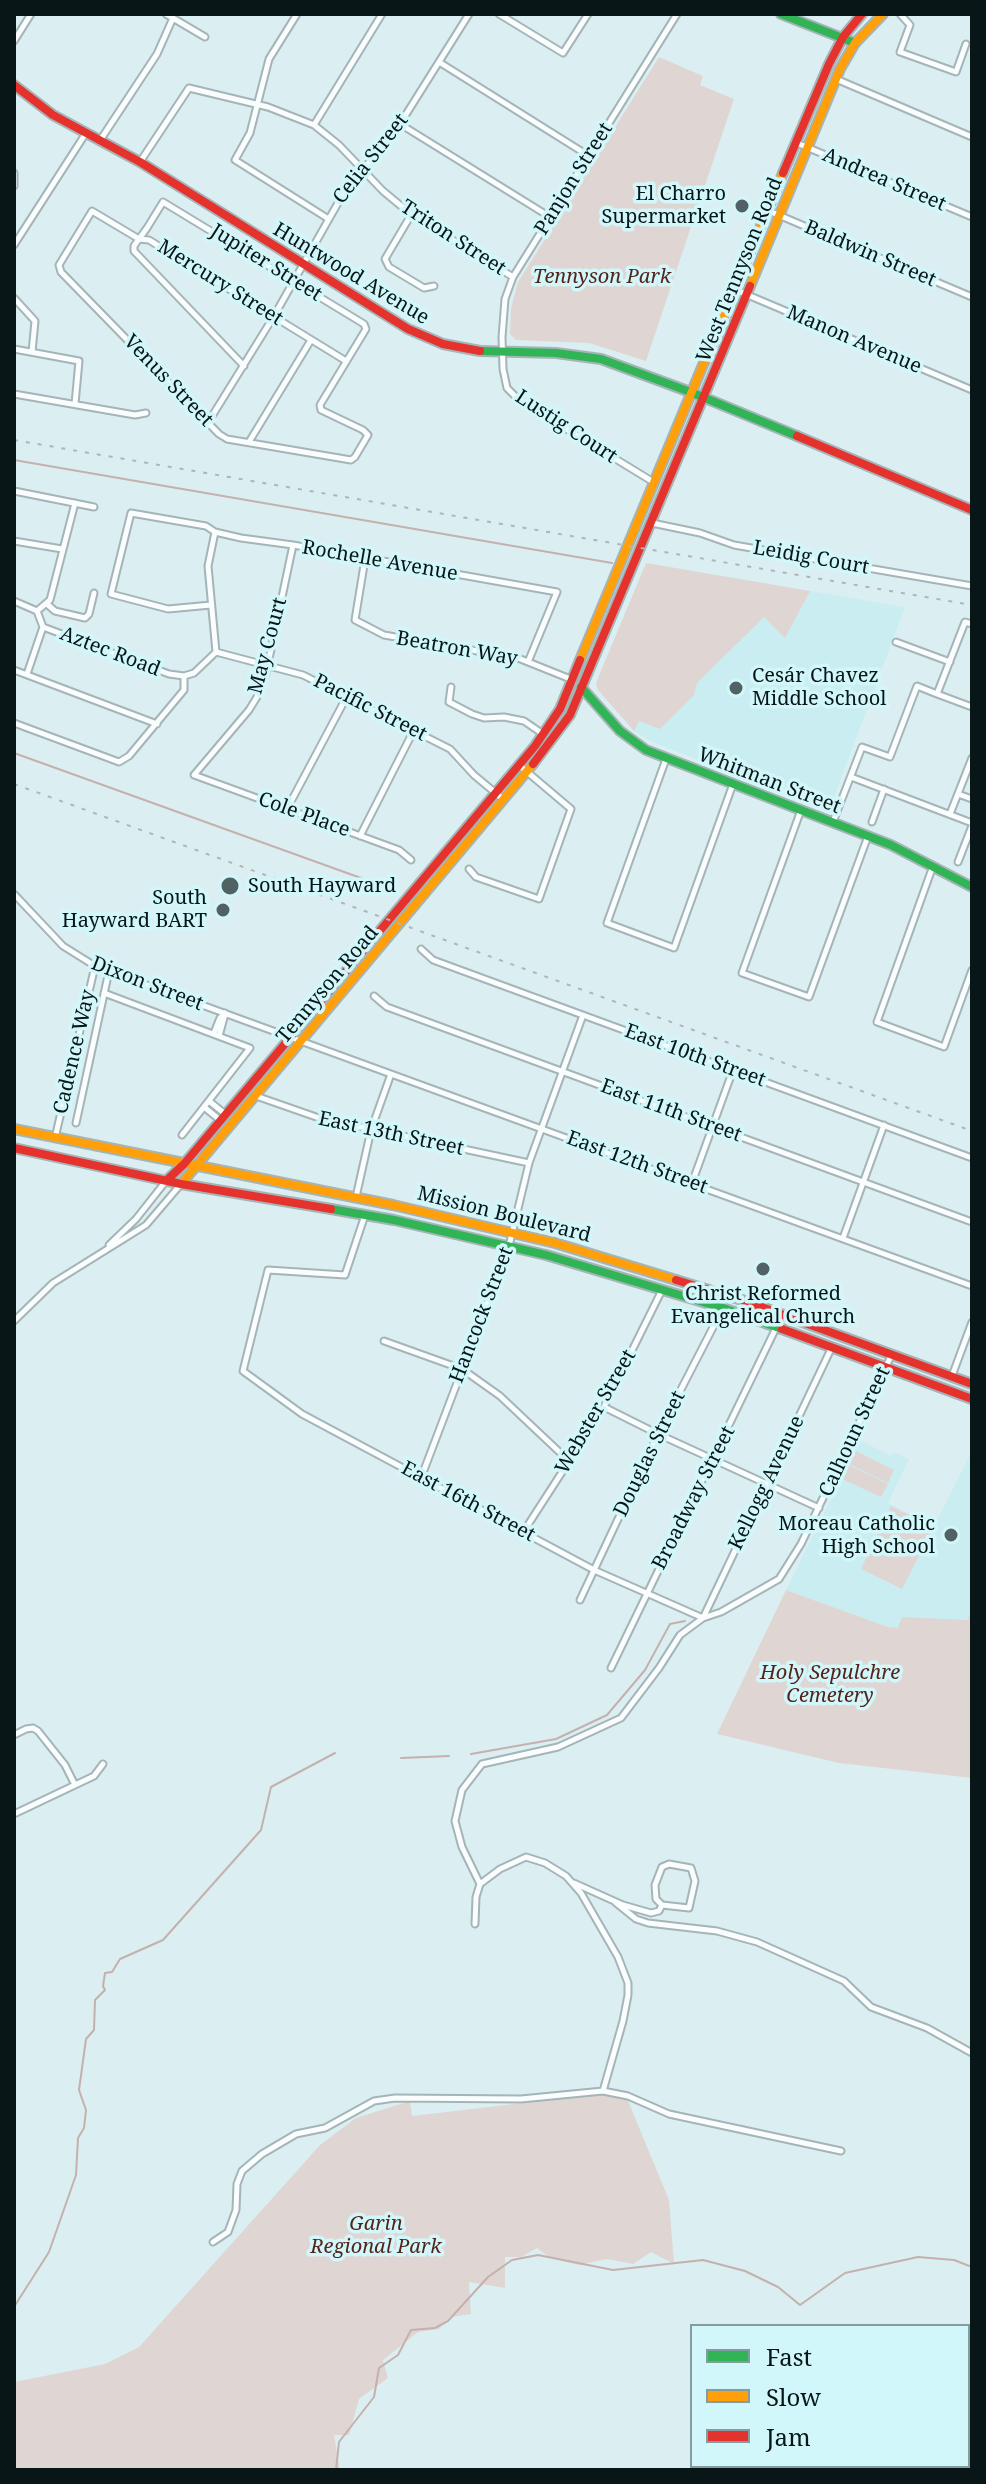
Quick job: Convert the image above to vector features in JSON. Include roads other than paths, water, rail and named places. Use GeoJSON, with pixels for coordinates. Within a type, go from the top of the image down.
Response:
{"type":"FeatureCollection","features":[{"type":"Feature","properties":{"kind":"main road"},"geometry":{"type":"LineString","coordinates":[[781,14],[855,43]]}},
{"type":"Feature","properties":{"kind":"main road","name":"West Tennyson Road"},"geometry":{"type":"LineString","coordinates":[[630,546],[843,37],[862,14]]}},
{"type":"Feature","properties":{"kind":"main road","name":"West Tennyson Road"},"geometry":{"type":"LineString","coordinates":[[642,548],[836,79],[855,43],[883,14]]}},
{"type":"Feature","properties":{"kind":"main road","name":"Huntwood Avenue"},"geometry":{"type":"LineString","coordinates":[[14,85],[53,115],[140,162],[302,265],[423,336],[464,349],[556,353],[601,359],[693,393],[972,510]]}},
{"type":"Feature","properties":{"kind":"main road","name":"Tennyson Road"},"geometry":{"type":"LineString","coordinates":[[167,1180],[184,1164],[543,735],[560,709],[630,546]]}},
{"type":"Feature","properties":{"kind":"main road","name":"Tennyson Road"},"geometry":{"type":"LineString","coordinates":[[181,1184],[563,726],[642,548]]}},
{"type":"Feature","properties":{"kind":"main road","name":"Whitman Street"},"geometry":{"type":"LineString","coordinates":[[573,680],[627,738],[666,759],[868,836],[972,887]]}},
{"type":"Feature","properties":{"kind":"main road","name":"Mission Boulevard"},"geometry":{"type":"LineString","coordinates":[[14,1129],[356,1197],[513,1232],[708,1289],[972,1384]]}},
{"type":"Feature","properties":{"kind":"main road","name":"Mission Boulevard"},"geometry":{"type":"LineString","coordinates":[[14,1148],[181,1184],[365,1215],[509,1246],[723,1308],[972,1399]]}},
{"type":"Feature","properties":{"kind":"street"},"geometry":{"type":"LineString","coordinates":[[14,41],[31,14]]}},
{"type":"Feature","properties":{"kind":"street"},"geometry":{"type":"LineString","coordinates":[[166,14],[205,37]]}},
{"type":"Feature","properties":{"kind":"street"},"geometry":{"type":"LineString","coordinates":[[297,14],[269,59],[250,133],[235,160],[327,218]]}},
{"type":"Feature","properties":{"kind":"street"},"geometry":{"type":"LineString","coordinates":[[314,125],[382,14]]}},
{"type":"Feature","properties":{"kind":"street","name":"Celia Street"},"geometry":{"type":"LineString","coordinates":[[209,421],[274,316],[351,180],[381,151],[469,14]]}},
{"type":"Feature","properties":{"kind":"street"},"geometry":{"type":"LineString","coordinates":[[499,14],[563,53],[588,14]]}},
{"type":"Feature","properties":{"kind":"street","name":"Panjon Street"},"geometry":{"type":"LineString","coordinates":[[503,353],[505,299],[513,277],[677,14]]}},
{"type":"Feature","properties":{"kind":"street"},"geometry":{"type":"LineString","coordinates":[[900,14],[910,25],[900,52],[956,72],[966,44]]}},
{"type":"Feature","properties":{"kind":"street"},"geometry":{"type":"LineString","coordinates":[[101,139],[157,54],[173,18]]}},
{"type":"Feature","properties":{"kind":"street"},"geometry":{"type":"LineString","coordinates":[[439,62],[589,156]]}},
{"type":"Feature","properties":{"kind":"street"},"geometry":{"type":"LineString","coordinates":[[836,79],[972,137]]}},
{"type":"Feature","properties":{"kind":"street","name":"Triton Street"},"geometry":{"type":"LineString","coordinates":[[140,162],[189,88],[258,104],[314,125],[412,215],[513,277]]}},
{"type":"Feature","properties":{"kind":"street"},"geometry":{"type":"LineString","coordinates":[[400,124],[550,217]]}},
{"type":"Feature","properties":{"kind":"street"},"geometry":{"type":"LineString","coordinates":[[14,245],[86,133]]}},
{"type":"Feature","properties":{"kind":"street","name":"Andrea Street"},"geometry":{"type":"LineString","coordinates":[[797,143],[972,217]]}},
{"type":"Feature","properties":{"kind":"street"},"geometry":{"type":"LineString","coordinates":[[14,173],[14,186]]}},
{"type":"Feature","properties":{"kind":"street","name":"Jupiter Street"},"geometry":{"type":"LineString","coordinates":[[139,239],[163,202],[364,324],[366,329],[346,361]]}},
{"type":"Feature","properties":{"kind":"street","name":"Mercury Street"},"geometry":{"type":"LineString","coordinates":[[59,265],[92,211],[139,239],[149,240],[346,361]]}},
{"type":"Feature","properties":{"kind":"street","name":"Baldwin Street"},"geometry":{"type":"LineString","coordinates":[[769,211],[972,297]]}},
{"type":"Feature","properties":{"kind":"street"},"geometry":{"type":"LineString","coordinates":[[412,215],[385,259],[389,267],[424,288],[434,286]]}},
{"type":"Feature","properties":{"kind":"street"},"geometry":{"type":"LineString","coordinates":[[139,239],[134,251],[244,366]]}},
{"type":"Feature","properties":{"kind":"street","name":"Venus Street"},"geometry":{"type":"LineString","coordinates":[[59,265],[61,272],[227,439],[351,460],[368,435],[321,410],[320,405],[346,361]]}},
{"type":"Feature","properties":{"kind":"street","name":"Manon Avenue"},"geometry":{"type":"LineString","coordinates":[[736,290],[972,390]]}},
{"type":"Feature","properties":{"kind":"street"},"geometry":{"type":"LineString","coordinates":[[14,298],[35,321],[32,352]]}},
{"type":"Feature","properties":{"kind":"street"},"geometry":{"type":"LineString","coordinates":[[249,442],[311,340]]}},
{"type":"Feature","properties":{"kind":"street"},"geometry":{"type":"LineString","coordinates":[[14,349],[79,361],[75,404]]}},
{"type":"Feature","properties":{"kind":"street","name":"Lustig Court"},"geometry":{"type":"LineString","coordinates":[[503,353],[507,388],[519,400],[656,483]]}},
{"type":"Feature","properties":{"kind":"street"},"geometry":{"type":"LineString","coordinates":[[14,394],[135,415],[146,413]]}},
{"type":"Feature","properties":{"kind":"street"},"geometry":{"type":"LineString","coordinates":[[14,491],[94,507]]}},
{"type":"Feature","properties":{"kind":"street"},"geometry":{"type":"LineString","coordinates":[[37,611],[47,604],[75,503]]}},
{"type":"Feature","properties":{"kind":"street","name":"Rochelle Avenue"},"geometry":{"type":"LineString","coordinates":[[211,605],[168,609],[111,594],[131,513],[206,526],[215,532],[557,592],[528,662]]}},
{"type":"Feature","properties":{"kind":"street","name":"Leidig Court"},"geometry":{"type":"LineString","coordinates":[[652,523],[700,533],[734,545],[972,586]]}},
{"type":"Feature","properties":{"kind":"street"},"geometry":{"type":"LineString","coordinates":[[215,532],[208,566],[216,652]]}},
{"type":"Feature","properties":{"kind":"street"},"geometry":{"type":"LineString","coordinates":[[14,541],[62,549]]}},
{"type":"Feature","properties":{"kind":"street","name":"May Court"},"geometry":{"type":"LineString","coordinates":[[194,775],[257,697],[293,545]]}},
{"type":"Feature","properties":{"kind":"street","name":"Beatron Way"},"geometry":{"type":"LineString","coordinates":[[365,559],[355,620],[394,638],[528,662],[573,680]]}},
{"type":"Feature","properties":{"kind":"street"},"geometry":{"type":"LineString","coordinates":[[47,604],[55,611],[85,618],[89,614],[94,593]]}},
{"type":"Feature","properties":{"kind":"street"},"geometry":{"type":"LineString","coordinates":[[14,601],[37,611],[43,627],[27,674]]}},
{"type":"Feature","properties":{"kind":"street"},"geometry":{"type":"LineString","coordinates":[[937,694],[965,622],[972,624]]}},
{"type":"Feature","properties":{"kind":"street","name":"Aztec Road"},"geometry":{"type":"LineString","coordinates":[[43,627],[169,674],[184,676],[200,669],[216,652]]}},
{"type":"Feature","properties":{"kind":"street"},"geometry":{"type":"LineString","coordinates":[[896,642],[950,662]]}},
{"type":"Feature","properties":{"kind":"street","name":"Pacific Street"},"geometry":{"type":"LineString","coordinates":[[216,652],[303,675],[414,730],[456,752],[474,775],[504,800]]}},
{"type":"Feature","properties":{"kind":"street"},"geometry":{"type":"LineString","coordinates":[[14,670],[157,724]]}},
{"type":"Feature","properties":{"kind":"street"},"geometry":{"type":"LineString","coordinates":[[14,723],[119,762],[129,756],[184,690],[184,676]]}},
{"type":"Feature","properties":{"kind":"street"},"geometry":{"type":"LineString","coordinates":[[833,822],[862,747],[890,757],[917,686],[972,707]]}},
{"type":"Feature","properties":{"kind":"street"},"geometry":{"type":"LineString","coordinates":[[451,687],[449,702],[472,714],[489,719],[504,717],[524,721],[543,735]]}},
{"type":"Feature","properties":{"kind":"street"},"geometry":{"type":"LineString","coordinates":[[287,809],[346,698]]}},
{"type":"Feature","properties":{"kind":"street"},"geometry":{"type":"LineString","coordinates":[[360,836],[414,730]]}},
{"type":"Feature","properties":{"kind":"street"},"geometry":{"type":"LineString","coordinates":[[950,814],[972,758]]}},
{"type":"Feature","properties":{"kind":"street"},"geometry":{"type":"LineString","coordinates":[[666,759],[607,923],[674,948],[733,784]]}},
{"type":"Feature","properties":{"kind":"street"},"geometry":{"type":"LineString","coordinates":[[469,869],[476,877],[539,899],[571,809],[519,765]]}},
{"type":"Feature","properties":{"kind":"street","name":"Cole Place"},"geometry":{"type":"LineString","coordinates":[[194,775],[399,850],[411,860]]}},
{"type":"Feature","properties":{"kind":"street"},"geometry":{"type":"LineString","coordinates":[[851,777],[972,824],[958,862]]}},
{"type":"Feature","properties":{"kind":"street"},"geometry":{"type":"LineString","coordinates":[[872,822],[884,789]]}},
{"type":"Feature","properties":{"kind":"street"},"geometry":{"type":"LineString","coordinates":[[958,794],[972,799]]}},
{"type":"Feature","properties":{"kind":"street"},"geometry":{"type":"LineString","coordinates":[[801,810],[742,973],[809,997],[868,836]]}},
{"type":"Feature","properties":{"kind":"street"},"geometry":{"type":"LineString","coordinates":[[933,866],[877,1022],[944,1047],[972,970]]}},
{"type":"Feature","properties":{"kind":"street","name":"Dixon Street"},"geometry":{"type":"LineString","coordinates":[[14,894],[58,942],[95,966],[302,1040]]}},
{"type":"Feature","properties":{"kind":"street","name":"East 10th Street"},"geometry":{"type":"LineString","coordinates":[[421,949],[433,960],[972,1158]]}},
{"type":"Feature","properties":{"kind":"street","name":"Cadence Way"},"geometry":{"type":"LineString","coordinates":[[55,1138],[95,966]]}},
{"type":"Feature","properties":{"kind":"street"},"geometry":{"type":"LineString","coordinates":[[76,1123],[109,971]]}},
{"type":"Feature","properties":{"kind":"street"},"geometry":{"type":"LineString","coordinates":[[104,993],[250,1048],[182,1135]]}},
{"type":"Feature","properties":{"kind":"street","name":"East 11th Street"},"geometry":{"type":"LineString","coordinates":[[374,996],[387,1007],[972,1222]]}},
{"type":"Feature","properties":{"kind":"street"},"geometry":{"type":"LineString","coordinates":[[216,1034],[220,1018],[225,1013]]}},
{"type":"Feature","properties":{"kind":"street","name":"Hancock Street"},"geometry":{"type":"LineString","coordinates":[[421,1478],[509,1246],[529,1163],[583,1015]]}},
{"type":"Feature","properties":{"kind":"street","name":"East 12th Street"},"geometry":{"type":"LineString","coordinates":[[302,1040],[972,1286]]}},
{"type":"Feature","properties":{"kind":"street"},"geometry":{"type":"LineString","coordinates":[[692,1183],[733,1070]]}},
{"type":"Feature","properties":{"kind":"street"},"geometry":{"type":"LineString","coordinates":[[356,1197],[371,1130],[391,1074]]}},
{"type":"Feature","properties":{"kind":"street","name":"East 13th Street"},"geometry":{"type":"LineString","coordinates":[[256,1096],[310,1116],[529,1163]]}},
{"type":"Feature","properties":{"kind":"street"},"geometry":{"type":"LineString","coordinates":[[209,1101],[222,1117]]}},
{"type":"Feature","properties":{"kind":"street"},"geometry":{"type":"LineString","coordinates":[[204,1107],[222,1117]]}},
{"type":"Feature","properties":{"kind":"street"},"geometry":{"type":"LineString","coordinates":[[843,1238],[884,1125]]}},
{"type":"Feature","properties":{"kind":"street","name":"Tennyson Road"},"geometry":{"type":"LineString","coordinates":[[102,1251],[136,1219],[167,1180]]}},
{"type":"Feature","properties":{"kind":"street","name":"Tennyson Road"},"geometry":{"type":"LineString","coordinates":[[14,1321],[44,1290],[146,1225],[181,1184]]}},
{"type":"Feature","properties":{"kind":"street","name":"East 16th Street"},"geometry":{"type":"LineString","coordinates":[[365,1215],[345,1275],[268,1270],[243,1371],[302,1414],[421,1478],[594,1570],[703,1618]]}},
{"type":"Feature","properties":{"kind":"street","name":"Webster Street"},"geometry":{"type":"LineString","coordinates":[[524,1531],[604,1407],[662,1289]]}},
{"type":"Feature","properties":{"kind":"street","name":"Douglas Street"},"geometry":{"type":"LineString","coordinates":[[580,1600],[658,1434],[723,1308]]}},
{"type":"Feature","properties":{"kind":"street"},"geometry":{"type":"LineString","coordinates":[[952,1376],[972,1322]]}},
{"type":"Feature","properties":{"kind":"street","name":"Broadway Street"},"geometry":{"type":"LineString","coordinates":[[611,1668],[777,1327]]}},
{"type":"Feature","properties":{"kind":"street"},"geometry":{"type":"LineString","coordinates":[[384,1341],[462,1369],[500,1396],[570,1462]]}},
{"type":"Feature","properties":{"kind":"street","name":"Kellogg Avenue"},"geometry":{"type":"LineString","coordinates":[[703,1618],[832,1348]]}},
{"type":"Feature","properties":{"kind":"street","name":"Calhoun Street"},"geometry":{"type":"LineString","coordinates":[[480,1884],[462,1847],[455,1821],[462,1790],[482,1764],[558,1747],[621,1718],[680,1635],[703,1618],[721,1612],[779,1579],[791,1563],[819,1508],[892,1354]]}},
{"type":"Feature","properties":{"kind":"street"},"geometry":{"type":"LineString","coordinates":[[604,1407],[819,1508]]}},
{"type":"Feature","properties":{"kind":"street"},"geometry":{"type":"LineString","coordinates":[[14,1735],[26,1729],[38,1731],[65,1765],[75,1785]]}},
{"type":"Feature","properties":{"kind":"street"},"geometry":{"type":"LineString","coordinates":[[14,1814],[94,1776],[103,1764]]}},
{"type":"Feature","properties":{"kind":"street"},"geometry":{"type":"LineString","coordinates":[[475,1924],[480,1884],[500,1869],[526,1857],[545,1863],[570,1880],[615,1902],[646,1913],[659,1911],[662,1905]]}},
{"type":"Feature","properties":{"kind":"street"},"geometry":{"type":"LineString","coordinates":[[669,1864],[691,1868],[695,1881],[689,1908],[662,1905],[656,1899],[655,1885],[662,1867],[669,1864]]}},
{"type":"Feature","properties":{"kind":"street"},"geometry":{"type":"LineString","coordinates":[[570,1880],[603,1931],[628,1983],[623,2021],[603,2091]]}},
{"type":"Feature","properties":{"kind":"street"},"geometry":{"type":"LineString","coordinates":[[615,1902],[636,1919],[648,1923],[717,1931],[757,1942],[844,1981],[871,2007],[927,2028],[972,2053]]}},
{"type":"Feature","properties":{"kind":"street"},"geometry":{"type":"LineString","coordinates":[[213,2242],[228,2232],[236,2210],[237,2184],[242,2171],[286,2139],[325,2128],[374,2101],[521,2099],[603,2091],[628,2096],[669,2114],[841,2151]]}},
{"type":"Feature","properties":{"kind":"waterway"},"geometry":{"type":"LineString","coordinates":[[14,460],[612,563]]}},
{"type":"Feature","properties":{"kind":"waterway"},"geometry":{"type":"LineString","coordinates":[[14,753],[372,882]]}},
{"type":"Feature","properties":{"kind":"waterway"},"geometry":{"type":"LineString","coordinates":[[471,1754],[556,1739],[607,1715],[645,1670],[670,1624],[685,1621]]}},
{"type":"Feature","properties":{"kind":"waterway"},"geometry":{"type":"LineString","coordinates":[[14,2307],[49,2252],[76,2175],[78,2138],[84,2128],[86,2110],[79,2090],[86,2039],[94,2030],[95,2000],[105,1990],[105,1973],[112,1972],[120,1959],[163,1940],[261,1830],[271,1787],[335,1753]]}},
{"type":"Feature","properties":{"kind":"waterway"},"geometry":{"type":"LineString","coordinates":[[401,1758],[449,1756]]}},
{"type":"Feature","properties":{"kind":"waterway"},"geometry":{"type":"LineString","coordinates":[[336,2470],[339,2442],[374,2397],[379,2368],[398,2355],[411,2330],[435,2328],[448,2321],[488,2277],[512,2260],[538,2255],[613,2270],[703,2260],[745,2271],[778,2287],[800,2305],[845,2273],[918,2257],[954,2260],[972,2267]]}},
{"type":"Feature","properties":{"kind":"railway"},"geometry":{"type":"LineString","coordinates":[[14,440],[972,605]]}},
{"type":"Feature","properties":{"kind":"railway"},"geometry":{"type":"LineString","coordinates":[[14,784],[972,1131]]}},
{"type":"Feature","properties":{"kind":"place","name":"El Charro Supermarket"},"geometry":{"type":"Point","coordinates":[742,206]}},
{"type":"Feature","properties":{"kind":"place","name":"Cesár Chavez Middle School"},"geometry":{"type":"Point","coordinates":[736,688]}},
{"type":"Feature","properties":{"kind":"place","name":"South Hayward"},"geometry":{"type":"Point","coordinates":[230,886]}},
{"type":"Feature","properties":{"kind":"place","name":"South Hayward BART"},"geometry":{"type":"Point","coordinates":[223,910]}},
{"type":"Feature","properties":{"kind":"place","name":"Christ Reformed Evangelical Church"},"geometry":{"type":"Point","coordinates":[763,1269]}},
{"type":"Feature","properties":{"kind":"place","name":"Moreau Catholic High School"},"geometry":{"type":"Point","coordinates":[951,1535]}},
{"type":"Feature","properties":{"kind":"park label","name":"Tennyson Park"},"geometry":{"type":"Point","coordinates":[602,277]}},
{"type":"Feature","properties":{"kind":"park label","name":"Holy Sepulchre Cemetery"},"geometry":{"type":"Point","coordinates":[830,1684]}},
{"type":"Feature","properties":{"kind":"park label","name":"Garin Regional Park"},"geometry":{"type":"Point","coordinates":[376,2236]}}]}
